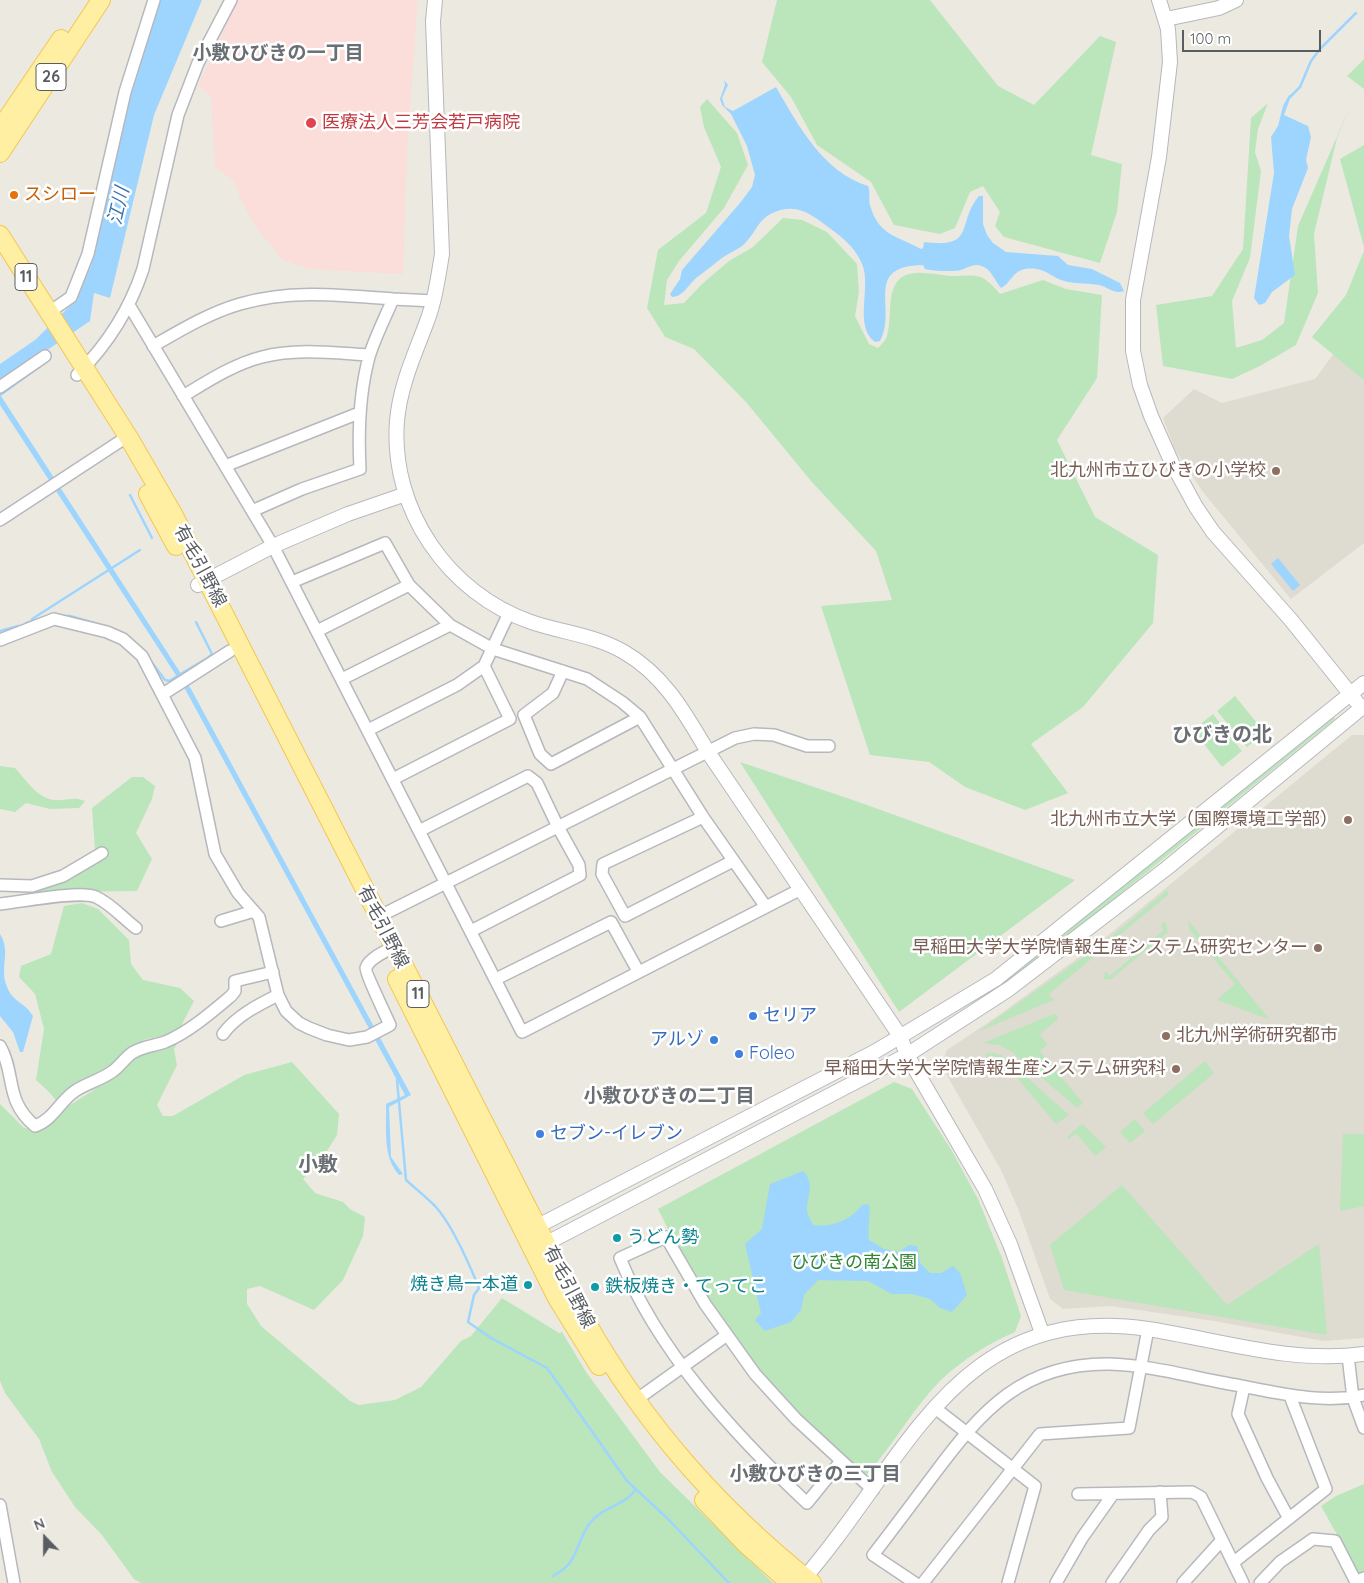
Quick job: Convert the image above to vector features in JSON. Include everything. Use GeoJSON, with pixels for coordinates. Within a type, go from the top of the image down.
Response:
{"type":"FeatureCollection","features":[{"type":"Feature","properties":{"kind":"main road","name":"26"},"geometry":{"type":"LineString","coordinates":[[0,130],[87,0]]}},
{"type":"Feature","properties":{"kind":"main road","name":"26"},"geometry":{"type":"LineString","coordinates":[[0,153],[101,0]]}},
{"type":"Feature","properties":{"kind":"main road","name":"有毛引野線"},"geometry":{"type":"LineString","coordinates":[[0,235],[79,369],[173,514],[203,582],[230,651],[388,949],[532,1232],[557,1298],[591,1355],[664,1456],[746,1544],[802,1582]]}},
{"type":"Feature","properties":{"kind":"main road","name":"有毛引野線"},"geometry":{"type":"LineString","coordinates":[[0,257],[49,320]]}},
{"type":"Feature","properties":{"kind":"main road","name":"有毛引野線"},"geometry":{"type":"LineString","coordinates":[[79,369],[119,442],[203,582],[378,917],[388,949]]}},
{"type":"Feature","properties":{"kind":"main road","name":"有毛引野線"},"geometry":{"type":"LineString","coordinates":[[532,1232],[546,1243],[610,1365],[693,1474],[802,1582]]}},
{"type":"Feature","properties":{"kind":"street"},"geometry":{"type":"LineString","coordinates":[[49,320],[71,297],[88,254],[125,92],[154,0]]}},
{"type":"Feature","properties":{"kind":"street"},"geometry":{"type":"LineString","coordinates":[[79,369],[123,318],[129,305],[143,269],[178,115],[198,63],[231,0]]}},
{"type":"Feature","properties":{"kind":"street"},"geometry":{"type":"LineString","coordinates":[[435,0],[433,21],[442,254],[434,301],[402,388],[397,422],[399,461],[406,494],[433,549],[455,577],[479,596],[509,613],[533,623],[599,639],[644,665],[662,681],[900,1036],[907,1054],[985,1190],[1010,1244],[1042,1333]]}},
{"type":"Feature","properties":{"kind":"street"},"geometry":{"type":"LineString","coordinates":[[546,1243],[907,1054],[1009,989],[1167,868],[1363,708],[1292,620],[1213,532],[1196,508],[1172,463],[1151,416],[1140,385],[1132,345],[1132,323],[1136,280],[1159,157],[1168,84],[1170,45],[1166,19],[1159,0]]}},
{"type":"Feature","properties":{"kind":"street"},"geometry":{"type":"LineString","coordinates":[[1166,19],[1218,8],[1236,0]]}},
{"type":"Feature","properties":{"kind":"street"},"geometry":{"type":"LineString","coordinates":[[153,346],[214,313],[258,299],[306,294],[434,301]]}},
{"type":"Feature","properties":{"kind":"street"},"geometry":{"type":"LineString","coordinates":[[252,511],[302,489],[360,469],[359,413],[369,355],[393,299]]}},
{"type":"Feature","properties":{"kind":"street"},"geometry":{"type":"LineString","coordinates":[[129,305],[273,546],[522,1032],[801,889]]}},
{"type":"Feature","properties":{"kind":"street"},"geometry":{"type":"LineString","coordinates":[[183,396],[212,378],[261,357],[283,353],[319,352],[369,355]]}},
{"type":"Feature","properties":{"kind":"street"},"geometry":{"type":"LineString","coordinates":[[0,387],[45,356]]}},
{"type":"Feature","properties":{"kind":"street"},"geometry":{"type":"LineString","coordinates":[[225,466],[359,413]]}},
{"type":"Feature","properties":{"kind":"street"},"geometry":{"type":"LineString","coordinates":[[0,520],[119,442]]}},
{"type":"Feature","properties":{"kind":"street"},"geometry":{"type":"LineString","coordinates":[[203,582],[273,546],[348,514],[406,494]]}},
{"type":"Feature","properties":{"kind":"street"},"geometry":{"type":"LineString","coordinates":[[292,582],[384,543],[409,585],[450,625],[493,649],[586,679],[604,689],[640,717],[703,817],[766,907]]}},
{"type":"Feature","properties":{"kind":"street"},"geometry":{"type":"LineString","coordinates":[[317,631],[409,585]]}},
{"type":"Feature","properties":{"kind":"street"},"geometry":{"type":"LineString","coordinates":[[368,730],[457,685],[484,666],[509,613]]}},
{"type":"Feature","properties":{"kind":"street"},"geometry":{"type":"LineString","coordinates":[[0,640],[54,619],[91,626],[123,639],[142,656],[195,758],[209,833],[215,854],[238,893],[259,917],[278,995],[286,1011],[304,1025],[327,1035],[349,1040],[367,1037],[390,1025],[380,998],[366,974],[369,963],[388,949]]}},
{"type":"Feature","properties":{"kind":"street"},"geometry":{"type":"LineString","coordinates":[[342,680],[450,625]]}},
{"type":"Feature","properties":{"kind":"street"},"geometry":{"type":"LineString","coordinates":[[163,694],[230,651]]}},
{"type":"Feature","properties":{"kind":"street"},"geometry":{"type":"LineString","coordinates":[[393,779],[510,720],[484,666]]}},
{"type":"Feature","properties":{"kind":"street"},"geometry":{"type":"LineString","coordinates":[[563,671],[553,693],[524,715],[540,754],[551,764],[640,717]]}},
{"type":"Feature","properties":{"kind":"street"},"geometry":{"type":"LineString","coordinates":[[532,1232],[900,1036],[996,980],[1364,683]]}},
{"type":"Feature","properties":{"kind":"street"},"geometry":{"type":"LineString","coordinates":[[378,917],[735,738],[754,734],[774,735],[807,746],[829,746]]}},
{"type":"Feature","properties":{"kind":"street"},"geometry":{"type":"LineString","coordinates":[[419,831],[528,776],[537,783],[558,828],[579,865],[580,876],[471,931]]}},
{"type":"Feature","properties":{"kind":"street"},"geometry":{"type":"LineString","coordinates":[[703,817],[603,864],[602,874],[625,916],[733,861]]}},
{"type":"Feature","properties":{"kind":"street"},"geometry":{"type":"LineString","coordinates":[[0,885],[32,886],[63,876],[102,854]]}},
{"type":"Feature","properties":{"kind":"street"},"geometry":{"type":"LineString","coordinates":[[0,904],[78,895],[94,896],[136,928]]}},
{"type":"Feature","properties":{"kind":"street"},"geometry":{"type":"LineString","coordinates":[[221,921],[254,911]]}},
{"type":"Feature","properties":{"kind":"street"},"geometry":{"type":"LineString","coordinates":[[496,979],[611,922],[638,972]]}},
{"type":"Feature","properties":{"kind":"street"},"geometry":{"type":"LineString","coordinates":[[0,1046],[10,1089],[18,1106],[35,1126],[41,1124],[60,1108],[74,1092],[97,1082],[114,1070],[131,1054],[146,1046],[165,1042],[198,1022],[231,996],[235,990],[234,981],[273,972]]}},
{"type":"Feature","properties":{"kind":"street"},"geometry":{"type":"LineString","coordinates":[[223,1034],[229,1026],[255,1006],[278,995]]}},
{"type":"Feature","properties":{"kind":"street"},"geometry":{"type":"LineString","coordinates":[[840,1461],[807,1503],[743,1440],[683,1366],[628,1280],[620,1258],[666,1237],[705,1304],[755,1374],[796,1419],[872,1490]]}},
{"type":"Feature","properties":{"kind":"street"},"geometry":{"type":"LineString","coordinates":[[802,1582],[955,1384],[999,1353],[1042,1333],[1103,1324],[1148,1329],[1279,1353],[1348,1356],[1364,1354]]}},
{"type":"Feature","properties":{"kind":"street"},"geometry":{"type":"LineString","coordinates":[[923,1583],[1040,1434],[1129,1428],[1148,1329]]}},
{"type":"Feature","properties":{"kind":"street"},"geometry":{"type":"LineString","coordinates":[[636,1400],[727,1335]]}},
{"type":"Feature","properties":{"kind":"street"},"geometry":{"type":"LineString","coordinates":[[1348,1356],[1359,1397],[1364,1428]]}},
{"type":"Feature","properties":{"kind":"street"},"geometry":{"type":"LineString","coordinates":[[915,1583],[874,1555],[966,1432],[987,1410],[1013,1390],[1039,1377],[1063,1369],[1111,1364],[1244,1386],[1290,1396],[1325,1399],[1359,1397]]}},
{"type":"Feature","properties":{"kind":"street"},"geometry":{"type":"LineString","coordinates":[[1244,1386],[1238,1414],[1288,1517]]}},
{"type":"Feature","properties":{"kind":"street"},"geometry":{"type":"LineString","coordinates":[[1234,1562],[1288,1517],[1314,1501],[1326,1489],[1290,1396]]}},
{"type":"Feature","properties":{"kind":"street"},"geometry":{"type":"LineString","coordinates":[[935,1408],[1035,1486],[1008,1583]]}},
{"type":"Feature","properties":{"kind":"street"},"geometry":{"type":"LineString","coordinates":[[1112,1583],[1149,1530],[1162,1517],[1160,1492]]}},
{"type":"Feature","properties":{"kind":"street"},"geometry":{"type":"LineString","coordinates":[[1078,1494],[1192,1492],[1202,1497],[1244,1583]]}},
{"type":"Feature","properties":{"kind":"street"},"geometry":{"type":"LineString","coordinates":[[1056,1583],[1082,1538],[1113,1494]]}},
{"type":"Feature","properties":{"kind":"street"},"geometry":{"type":"LineString","coordinates":[[0,1505],[14,1583]]}},
{"type":"Feature","properties":{"kind":"street"},"geometry":{"type":"LineString","coordinates":[[1260,1583],[1280,1562],[1313,1539],[1335,1541],[1358,1581]]}},
{"type":"Feature","properties":{"kind":"street"},"geometry":{"type":"LineString","coordinates":[[1183,1583],[1222,1540]]}},
{"type":"Feature","properties":{"kind":"shaded area","name":"医療法人三芳会若戸病院"},"geometry":{"type":"Polygon","coordinates":[[[238,0],[418,0],[407,148],[403,274],[309,269],[283,260],[255,226],[241,200],[234,181],[215,167],[211,97],[198,85],[238,0]]]}},
{"type":"Feature","properties":{"kind":"shaded area","name":"北九州市立ひびきの小学校"},"geometry":{"type":"Polygon","coordinates":[[[1337,349],[1364,373],[1364,543],[1291,599],[1203,492],[1175,450],[1163,418],[1194,389],[1222,403],[1315,379],[1337,349]]]}},
{"type":"Feature","properties":{"kind":"shaded area","name":"北九州学術研究都市"},"geometry":{"type":"Polygon","coordinates":[[[1352,735],[1364,735],[1364,1338],[1323,1341],[1214,1321],[1111,1306],[1063,1309],[1050,1299],[1019,1211],[1001,1170],[941,1065],[947,1050],[1100,942],[1352,735]]]}},
{"type":"Feature","properties":{"kind":"green space"},"geometry":{"type":"Polygon","coordinates":[[[777,0],[930,0],[998,86],[1034,105],[1100,36],[1116,42],[1091,155],[1122,164],[1117,212],[1100,263],[1004,237],[995,226],[1000,212],[983,186],[970,192],[955,228],[940,234],[894,225],[871,182],[817,145],[791,97],[762,62],[777,0]]]}},
{"type":"Feature","properties":{"kind":"green space"},"geometry":{"type":"Polygon","coordinates":[[[1364,59],[1364,89],[1347,76],[1364,59]]]}},
{"type":"Feature","properties":{"kind":"green space"},"geometry":{"type":"Polygon","coordinates":[[[707,99],[737,133],[748,165],[724,208],[679,261],[667,280],[664,305],[684,303],[702,284],[729,261],[753,247],[783,218],[802,220],[827,232],[857,264],[859,292],[855,316],[869,344],[878,348],[887,336],[893,288],[905,276],[915,273],[978,276],[988,281],[1000,294],[1043,280],[1066,289],[1102,295],[1097,378],[1057,440],[1095,517],[1158,555],[1153,623],[1083,707],[1031,744],[1068,793],[1025,810],[965,787],[929,762],[870,755],[821,606],[892,600],[876,551],[811,481],[746,402],[694,349],[665,337],[647,308],[658,250],[706,213],[721,167],[704,127],[700,107],[707,99]]]}},
{"type":"Feature","properties":{"kind":"green space"},"geometry":{"type":"Polygon","coordinates":[[[1353,100],[1337,138],[1314,234],[1318,293],[1296,345],[1260,366],[1232,379],[1163,366],[1156,305],[1212,296],[1243,249],[1251,118],[1268,103],[1258,129],[1255,152],[1261,171],[1250,258],[1232,301],[1236,348],[1262,340],[1284,323],[1298,226],[1353,100]]]}},
{"type":"Feature","properties":{"kind":"green space"},"geometry":{"type":"Polygon","coordinates":[[[1364,145],[1364,247],[1340,159],[1364,145]]]}},
{"type":"Feature","properties":{"kind":"green space"},"geometry":{"type":"Polygon","coordinates":[[[1364,251],[1364,380],[1312,337],[1346,295],[1364,251]]]}},
{"type":"Feature","properties":{"kind":"green space"},"geometry":{"type":"Polygon","coordinates":[[[1235,696],[1265,733],[1247,747],[1217,711],[1235,696]]]}},
{"type":"Feature","properties":{"kind":"green space"},"geometry":{"type":"Polygon","coordinates":[[[1213,714],[1242,751],[1222,767],[1193,730],[1213,714]]]}},
{"type":"Feature","properties":{"kind":"green space"},"geometry":{"type":"Polygon","coordinates":[[[1333,717],[1335,719],[1071,934],[995,990],[921,1032],[1333,717]]]}},
{"type":"Feature","properties":{"kind":"green space"},"geometry":{"type":"Polygon","coordinates":[[[740,762],[853,800],[1075,880],[899,1012],[740,762]]]}},
{"type":"Feature","properties":{"kind":"green space"},"geometry":{"type":"Polygon","coordinates":[[[0,766],[15,768],[32,788],[48,799],[77,799],[85,801],[79,808],[50,809],[26,803],[15,812],[0,809],[0,766]]]}},
{"type":"Feature","properties":{"kind":"green space"},"geometry":{"type":"Polygon","coordinates":[[[132,777],[143,777],[155,786],[152,799],[136,833],[152,859],[137,891],[63,892],[31,895],[31,891],[96,862],[92,808],[132,777]]]}},
{"type":"Feature","properties":{"kind":"green space"},"geometry":{"type":"Polygon","coordinates":[[[1167,890],[1169,894],[1049,994],[1054,1000],[979,1031],[1105,942],[1167,890]]]}},
{"type":"Feature","properties":{"kind":"green space"},"geometry":{"type":"Polygon","coordinates":[[[82,903],[98,909],[129,940],[131,964],[143,980],[180,988],[194,1001],[179,1030],[166,1036],[146,1039],[126,1050],[112,1065],[69,1088],[58,1103],[36,1080],[44,1029],[35,994],[19,977],[21,966],[51,954],[64,906],[82,903]]]}},
{"type":"Feature","properties":{"kind":"green space"},"geometry":{"type":"Polygon","coordinates":[[[1188,920],[1270,1020],[1217,1000],[1235,984],[1190,930],[1188,920]]]}},
{"type":"Feature","properties":{"kind":"green space"},"geometry":{"type":"Polygon","coordinates":[[[1165,922],[1168,932],[1111,979],[1104,979],[1105,971],[1110,976],[1164,930],[1161,925],[1165,922]]]}},
{"type":"Feature","properties":{"kind":"green space"},"geometry":{"type":"Polygon","coordinates":[[[1054,1014],[1057,1015],[1058,1019],[1040,1034],[1047,1045],[1040,1051],[1083,1103],[1077,1108],[1012,1052],[999,1045],[983,1043],[1054,1014]]]}},
{"type":"Feature","properties":{"kind":"green space"},"geometry":{"type":"Polygon","coordinates":[[[181,1038],[174,1049],[177,1065],[157,1105],[163,1116],[173,1116],[244,1075],[292,1062],[339,1114],[337,1135],[322,1159],[303,1179],[315,1193],[343,1202],[350,1209],[365,1217],[363,1236],[343,1280],[314,1310],[260,1286],[247,1289],[247,1304],[261,1326],[350,1401],[359,1405],[395,1400],[421,1387],[461,1341],[471,1336],[502,1298],[559,1333],[562,1332],[586,1372],[660,1472],[773,1583],[141,1583],[134,1579],[102,1535],[75,1507],[52,1472],[39,1439],[5,1393],[0,1381],[0,1104],[24,1128],[41,1130],[67,1107],[117,1075],[135,1057],[164,1047],[181,1038]]]}},
{"type":"Feature","properties":{"kind":"green space"},"geometry":{"type":"Polygon","coordinates":[[[995,1053],[1003,1056],[1069,1115],[1056,1124],[1002,1060],[994,1056],[987,1057],[985,1054],[995,1053]]]}},
{"type":"Feature","properties":{"kind":"green space"},"geometry":{"type":"Polygon","coordinates":[[[1205,1061],[1214,1073],[1153,1124],[1143,1113],[1205,1061]]]}},
{"type":"Feature","properties":{"kind":"green space","name":"ひびきの南公園"},"geometry":{"type":"Polygon","coordinates":[[[894,1082],[912,1089],[952,1151],[978,1199],[1002,1258],[1021,1316],[1015,1332],[975,1353],[940,1381],[920,1403],[866,1475],[840,1454],[790,1406],[745,1352],[724,1324],[687,1267],[658,1209],[894,1082]]]}},
{"type":"Feature","properties":{"kind":"green space"},"geometry":{"type":"Polygon","coordinates":[[[1135,1119],[1145,1131],[1130,1143],[1120,1132],[1135,1119]]]}},
{"type":"Feature","properties":{"kind":"green space"},"geometry":{"type":"Polygon","coordinates":[[[1082,1124],[1106,1147],[1095,1156],[1076,1133],[1069,1139],[1067,1137],[1082,1124]]]}},
{"type":"Feature","properties":{"kind":"green space"},"geometry":{"type":"Polygon","coordinates":[[[1343,1134],[1364,1134],[1364,1206],[1340,1211],[1343,1134]]]}},
{"type":"Feature","properties":{"kind":"green space"},"geometry":{"type":"Polygon","coordinates":[[[1122,1185],[1227,1305],[1319,1244],[1327,1335],[1064,1290],[1050,1245],[1122,1185]]]}},
{"type":"Feature","properties":{"kind":"green space"},"geometry":{"type":"Polygon","coordinates":[[[1364,1484],[1364,1572],[1359,1574],[1321,1506],[1336,1496],[1364,1484]]]}},
{"type":"Feature","properties":{"kind":"water","name":"江川"},"geometry":{"type":"Polygon","coordinates":[[[159,0],[202,0],[154,115],[110,298],[94,293],[90,321],[0,382],[0,364],[35,340],[71,305],[91,266],[131,85],[159,0]]]}},
{"type":"Feature","properties":{"kind":"water"},"geometry":{"type":"Polygon","coordinates":[[[724,80],[728,85],[722,98],[725,107],[733,111],[776,87],[793,117],[813,146],[825,159],[852,179],[868,186],[869,202],[878,223],[883,229],[896,237],[921,249],[924,242],[952,242],[959,238],[972,206],[979,196],[983,196],[983,224],[987,235],[993,243],[1006,252],[1058,256],[1068,265],[1092,269],[1120,283],[1124,291],[1118,292],[1099,285],[1068,282],[1038,269],[1025,269],[1017,272],[1001,288],[989,271],[980,265],[953,271],[928,270],[923,265],[904,267],[893,273],[887,281],[885,291],[885,329],[880,341],[875,342],[865,326],[865,273],[859,257],[844,240],[814,217],[804,211],[787,209],[775,212],[765,218],[745,244],[722,258],[695,279],[682,293],[672,297],[670,294],[680,279],[682,270],[740,203],[752,187],[755,175],[747,146],[731,114],[722,105],[720,99],[725,85],[724,80]]]}},
{"type":"Feature","properties":{"kind":"water"},"geometry":{"type":"Polygon","coordinates":[[[1289,95],[1291,96],[1284,115],[1308,126],[1311,137],[1306,160],[1308,168],[1292,209],[1289,236],[1295,275],[1272,292],[1265,303],[1259,305],[1254,298],[1274,173],[1271,137],[1278,126],[1283,106],[1289,95]]]}},
{"type":"Feature","properties":{"kind":"water"},"geometry":{"type":"Polygon","coordinates":[[[47,360],[48,362],[1,396],[191,689],[411,1095],[389,1107],[391,1157],[403,1174],[399,1175],[394,1168],[388,1151],[386,1104],[405,1095],[185,689],[0,405],[0,393],[47,360]]]}},
{"type":"Feature","properties":{"kind":"water"},"geometry":{"type":"Polygon","coordinates":[[[1278,558],[1300,585],[1293,591],[1271,564],[1278,558]]]}},
{"type":"Feature","properties":{"kind":"water"},"geometry":{"type":"Polygon","coordinates":[[[0,934],[5,946],[4,977],[6,984],[11,995],[26,1007],[33,1016],[23,1052],[20,1052],[13,1032],[0,1016],[0,934]]]}},
{"type":"Feature","properties":{"kind":"water"},"geometry":{"type":"Polygon","coordinates":[[[803,1171],[810,1185],[807,1210],[813,1225],[820,1226],[840,1222],[852,1215],[862,1205],[869,1204],[869,1240],[884,1249],[899,1252],[909,1245],[917,1246],[920,1263],[930,1273],[941,1273],[953,1266],[960,1273],[967,1295],[952,1312],[940,1308],[930,1299],[912,1294],[892,1294],[868,1281],[818,1280],[804,1295],[801,1310],[791,1322],[765,1331],[755,1320],[761,1313],[745,1244],[762,1229],[770,1184],[803,1171]]]}},
{"type":"Feature","properties":{"kind":"waterway"},"geometry":{"type":"LineString","coordinates":[[1290,97],[1300,87],[1311,61],[1320,49],[1356,13]]}},
{"type":"Feature","properties":{"kind":"waterway"},"geometry":{"type":"LineString","coordinates":[[130,495],[152,538]]}},
{"type":"Feature","properties":{"kind":"waterway"},"geometry":{"type":"LineString","coordinates":[[32,619],[140,550]]}},
{"type":"Feature","properties":{"kind":"waterway"},"geometry":{"type":"LineString","coordinates":[[62,616],[70,616],[105,626]]}},
{"type":"Feature","properties":{"kind":"waterway"},"geometry":{"type":"LineString","coordinates":[[26,623],[46,617]]}},
{"type":"Feature","properties":{"kind":"waterway"},"geometry":{"type":"LineString","coordinates":[[150,660],[165,680],[169,681],[209,657],[212,654],[196,622]]}},
{"type":"Feature","properties":{"kind":"waterway"},"geometry":{"type":"LineString","coordinates":[[0,631],[18,626]]}},
{"type":"Feature","properties":{"kind":"waterway"},"geometry":{"type":"LineString","coordinates":[[397,1080],[406,1180],[432,1203],[441,1214],[460,1245],[479,1288],[474,1295],[468,1322],[491,1338],[547,1368],[627,1481],[668,1519],[729,1583]]}},
{"type":"Feature","properties":{"kind":"waterway"},"geometry":{"type":"LineString","coordinates":[[553,1576],[568,1565],[585,1531],[595,1517],[626,1499],[636,1489]]}},
{"type":"Feature","properties":{"kind":"place","name":"医療法人三芳会若戸病院"},"geometry":{"type":"Point","coordinates":[311,123]}},
{"type":"Feature","properties":{"kind":"place","name":"スシロー"},"geometry":{"type":"Point","coordinates":[14,195]}},
{"type":"Feature","properties":{"kind":"place","name":"北九州市立ひびきの小学校"},"geometry":{"type":"Point","coordinates":[1276,471]}},
{"type":"Feature","properties":{"kind":"place","name":"北九州市立大学（国際環境工学部）"},"geometry":{"type":"Point","coordinates":[1348,820]}},
{"type":"Feature","properties":{"kind":"place","name":"早稲田大学大学院情報生産システム研究センター"},"geometry":{"type":"Point","coordinates":[1318,948]}},
{"type":"Feature","properties":{"kind":"place","name":"セリア"},"geometry":{"type":"Point","coordinates":[753,1016]}},
{"type":"Feature","properties":{"kind":"place","name":"北九州学術研究都市"},"geometry":{"type":"Point","coordinates":[1166,1036]}},
{"type":"Feature","properties":{"kind":"place","name":"アルゾ"},"geometry":{"type":"Point","coordinates":[714,1040]}},
{"type":"Feature","properties":{"kind":"place","name":"Foleo"},"geometry":{"type":"Point","coordinates":[739,1054]}},
{"type":"Feature","properties":{"kind":"place","name":"早稲田大学大学院情報生産システム研究科"},"geometry":{"type":"Point","coordinates":[1176,1069]}},
{"type":"Feature","properties":{"kind":"place","name":"セブン-イレブン"},"geometry":{"type":"Point","coordinates":[540,1134]}},
{"type":"Feature","properties":{"kind":"place","name":"うどん勢"},"geometry":{"type":"Point","coordinates":[617,1238]}},
{"type":"Feature","properties":{"kind":"place","name":"焼き鳥一本道"},"geometry":{"type":"Point","coordinates":[528,1285]}},
{"type":"Feature","properties":{"kind":"place","name":"鉄板焼き・てってこ"},"geometry":{"type":"Point","coordinates":[595,1287]}},
{"type":"Feature","properties":{"kind":"district","name":"小敷ひびきの一丁目"},"geometry":{"type":"Point","coordinates":[278,53]}},
{"type":"Feature","properties":{"kind":"district","name":"ひびきの北"},"geometry":{"type":"Point","coordinates":[1222,735]}},
{"type":"Feature","properties":{"kind":"district","name":"小敷ひびきの二丁目"},"geometry":{"type":"Point","coordinates":[669,1096]}},
{"type":"Feature","properties":{"kind":"district","name":"小敷"},"geometry":{"type":"Point","coordinates":[318,1165]}},
{"type":"Feature","properties":{"kind":"district","name":"小敷ひびきの三丁目"},"geometry":{"type":"Point","coordinates":[815,1474]}}]}
